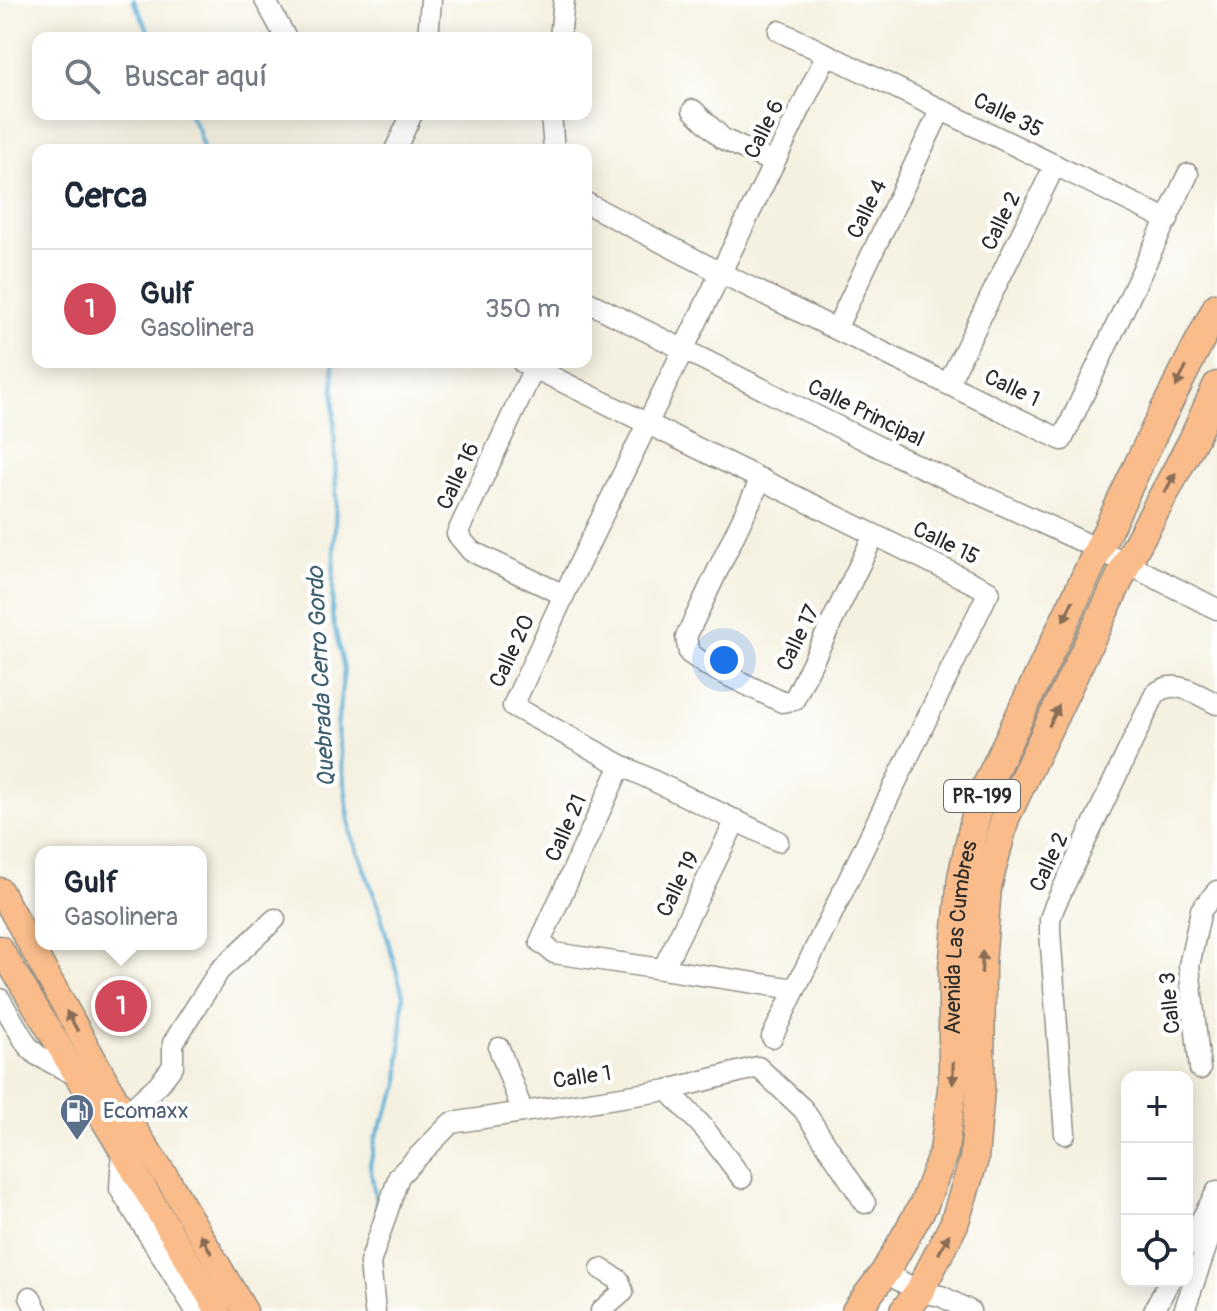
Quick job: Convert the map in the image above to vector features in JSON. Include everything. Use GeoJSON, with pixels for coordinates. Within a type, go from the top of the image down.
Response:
{"type":"FeatureCollection","features":[{"type":"Feature","properties":{"kind":"highway","name":"Avenida Las Cumbres"},"geometry":{"type":"LineString","coordinates":[[856,1311],[885,1272],[924,1204],[944,1151],[953,1081],[954,953],[962,877],[979,802],[1217,307]]}},
{"type":"Feature","properties":{"kind":"highway","name":"Avenida Las Cumbres"},"geometry":{"type":"LineString","coordinates":[[917,1305],[954,1224],[974,1159],[980,1089],[981,965],[987,887],[1005,818],[1127,563],[1194,438],[1217,386]]}},
{"type":"Feature","properties":{"kind":"main road"},"geometry":{"type":"LineString","coordinates":[[0,890],[125,1115],[169,1181],[245,1311]]}},
{"type":"Feature","properties":{"kind":"main road"},"geometry":{"type":"LineString","coordinates":[[0,948],[218,1311]]}},
{"type":"Feature","properties":{"kind":"street"},"geometry":{"type":"LineString","coordinates":[[265,0],[283,32]]}},
{"type":"Feature","properties":{"kind":"street"},"geometry":{"type":"LineString","coordinates":[[428,32],[431,0]]}},
{"type":"Feature","properties":{"kind":"street"},"geometry":{"type":"LineString","coordinates":[[561,32],[564,0]]}},
{"type":"Feature","properties":{"kind":"street"},"geometry":{"type":"LineString","coordinates":[[779,31],[827,54]]}},
{"type":"Feature","properties":{"kind":"street","name":"Calle 35"},"geometry":{"type":"LineString","coordinates":[[827,54],[1168,220]]}},
{"type":"Feature","properties":{"kind":"street","name":"Calle 6"},"geometry":{"type":"LineString","coordinates":[[721,273],[827,54]]}},
{"type":"Feature","properties":{"kind":"street","name":"Calle 4"},"geometry":{"type":"LineString","coordinates":[[836,329],[941,109]]}},
{"type":"Feature","properties":{"kind":"street"},"geometry":{"type":"LineString","coordinates":[[693,110],[723,139],[774,163]]}},
{"type":"Feature","properties":{"kind":"street"},"geometry":{"type":"LineString","coordinates":[[398,144],[409,120]]}},
{"type":"Feature","properties":{"kind":"street"},"geometry":{"type":"LineString","coordinates":[[552,120],[554,144]]}},
{"type":"Feature","properties":{"kind":"street","name":"Calle 2"},"geometry":{"type":"LineString","coordinates":[[948,384],[1055,165]]}},
{"type":"Feature","properties":{"kind":"street"},"geometry":{"type":"LineString","coordinates":[[1168,220],[1188,174]]}},
{"type":"Feature","properties":{"kind":"street","name":"Calle 1"},"geometry":{"type":"LineString","coordinates":[[592,206],[721,273],[1062,440],[1168,220]]}},
{"type":"Feature","properties":{"kind":"street"},"geometry":{"type":"LineString","coordinates":[[685,349],[721,273]]}},
{"type":"Feature","properties":{"kind":"street","name":"Calle Principal"},"geometry":{"type":"LineString","coordinates":[[592,304],[893,454],[1098,549],[1217,609]]}},
{"type":"Feature","properties":{"kind":"street","name":"Calle 20"},"geometry":{"type":"LineString","coordinates":[[685,349],[513,706],[621,765],[778,841]]}},
{"type":"Feature","properties":{"kind":"street","name":"Calle 16"},"geometry":{"type":"LineString","coordinates":[[527,368],[457,534],[471,551],[564,595]]}},
{"type":"Feature","properties":{"kind":"street","name":"Calle 15"},"geometry":{"type":"LineString","coordinates":[[534,368],[989,591],[772,1037]]}},
{"type":"Feature","properties":{"kind":"street","name":"Calle 17"},"geometry":{"type":"LineString","coordinates":[[761,479],[686,637],[689,653],[719,671],[782,702],[794,700],[874,535]]}},
{"type":"Feature","properties":{"kind":"street","name":"Calle 2"},"geometry":{"type":"LineString","coordinates":[[1065,1134],[1050,919],[1155,694],[1164,687],[1177,685],[1217,704]]}},
{"type":"Feature","properties":{"kind":"street","name":"Calle 21"},"geometry":{"type":"LineString","coordinates":[[621,765],[540,942],[554,953],[663,969]]}},
{"type":"Feature","properties":{"kind":"street","name":"Calle 19"},"geometry":{"type":"LineString","coordinates":[[663,969],[736,820]]}},
{"type":"Feature","properties":{"kind":"street","name":"Calle 3"},"geometry":{"type":"LineString","coordinates":[[1200,1069],[1189,966],[1201,910],[1217,891]]}},
{"type":"Feature","properties":{"kind":"street"},"geometry":{"type":"LineString","coordinates":[[125,1115],[160,1083],[173,1066],[173,1043],[219,971],[275,919]]}},
{"type":"Feature","properties":{"kind":"street"},"geometry":{"type":"LineString","coordinates":[[663,969],[795,989]]}},
{"type":"Feature","properties":{"kind":"street"},"geometry":{"type":"LineString","coordinates":[[0,999],[27,1045],[37,1055],[77,1076]]}},
{"type":"Feature","properties":{"kind":"street"},"geometry":{"type":"LineString","coordinates":[[499,1048],[522,1110]]}},
{"type":"Feature","properties":{"kind":"street","name":"Calle 1"},"geometry":{"type":"LineString","coordinates":[[375,1311],[370,1263],[399,1176],[451,1123],[668,1090],[758,1067],[803,1109],[865,1203]]}},
{"type":"Feature","properties":{"kind":"street"},"geometry":{"type":"LineString","coordinates":[[668,1090],[704,1128],[742,1178]]}},
{"type":"Feature","properties":{"kind":"street"},"geometry":{"type":"LineString","coordinates":[[122,1151],[120,1189],[196,1311]]}},
{"type":"Feature","properties":{"kind":"street"},"geometry":{"type":"LineString","coordinates":[[1193,1235],[1217,1191]]}},
{"type":"Feature","properties":{"kind":"street"},"geometry":{"type":"LineString","coordinates":[[1193,1269],[1217,1216]]}},
{"type":"Feature","properties":{"kind":"street"},"geometry":{"type":"LineString","coordinates":[[601,1269],[619,1280],[623,1292],[601,1311]]}},
{"type":"Feature","properties":{"kind":"street"},"geometry":{"type":"LineString","coordinates":[[885,1272],[917,1305],[941,1296],[970,1311]]}},
{"type":"Feature","properties":{"kind":"street"},"geometry":{"type":"LineString","coordinates":[[1154,1311],[1166,1287]]}},
{"type":"Feature","properties":{"kind":"street"},"geometry":{"type":"LineString","coordinates":[[1184,1311],[1186,1287]]}},
{"type":"Feature","properties":{"kind":"waterway","name":"Quebrada Cerro Gordo"},"geometry":{"type":"LineString","coordinates":[[133,0],[149,32]]}},
{"type":"Feature","properties":{"kind":"waterway","name":"Quebrada Cerro Gordo"},"geometry":{"type":"LineString","coordinates":[[193,120],[202,144]]}},
{"type":"Feature","properties":{"kind":"waterway","name":"Quebrada Cerro Gordo"},"geometry":{"type":"LineString","coordinates":[[333,368],[336,499],[332,615],[344,669],[337,728],[351,834],[378,905],[403,995],[399,1086],[376,1136],[370,1165],[378,1213]]}},
{"type":"Feature","properties":{"kind":"place","name":"Gulf"},"geometry":{"type":"Point","coordinates":[121,1006]}},
{"type":"Feature","properties":{"kind":"place","name":"Ecomaxx"},"geometry":{"type":"Point","coordinates":[77,1142]}}]}
